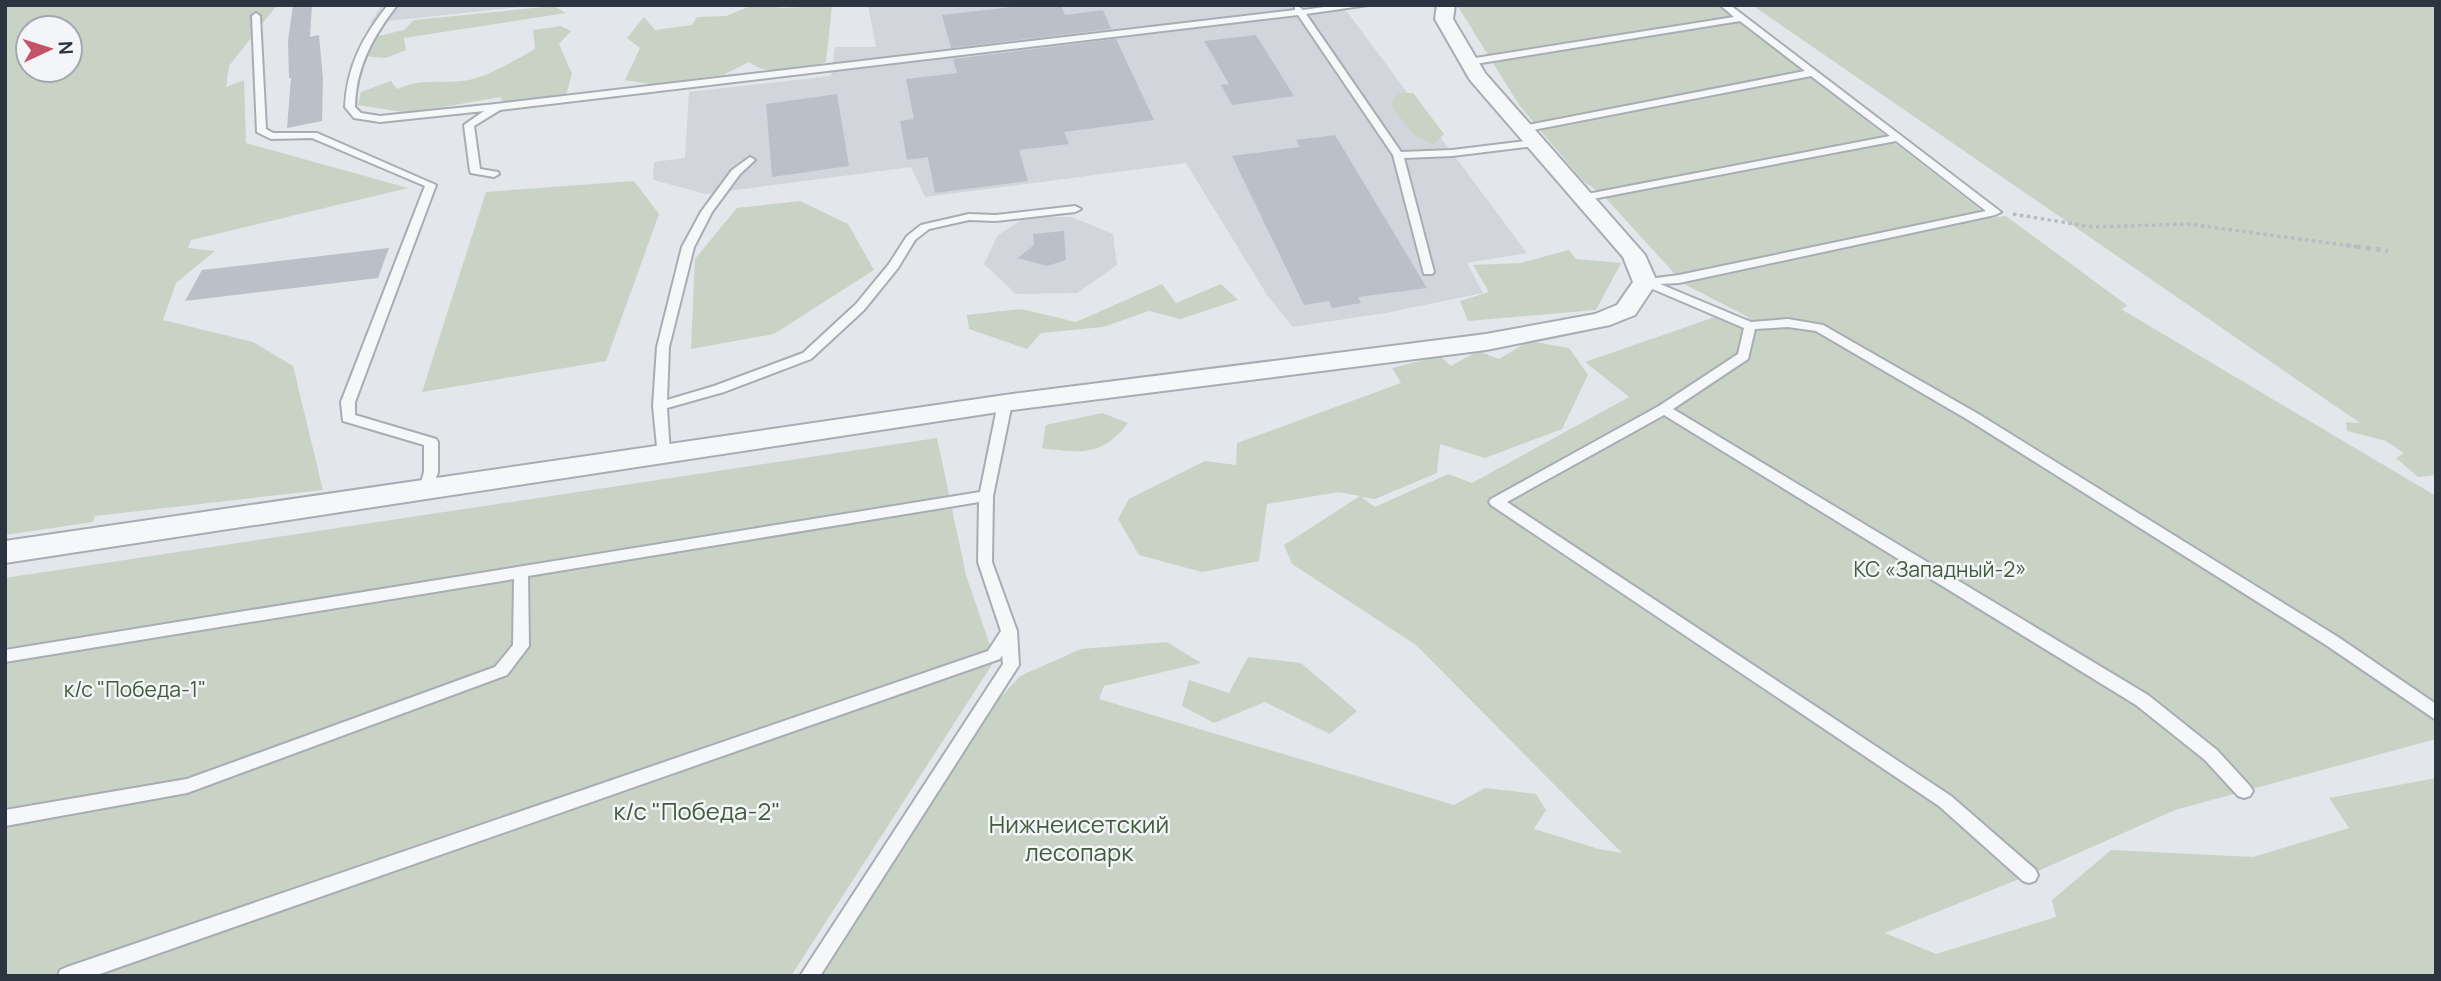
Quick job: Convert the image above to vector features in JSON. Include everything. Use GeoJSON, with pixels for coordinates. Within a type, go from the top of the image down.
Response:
{"type":"FeatureCollection","features":[{"type":"Feature","properties":{"kind":"street"},"geometry":{"type":"LineString","coordinates":[[5,552],[1005,403],[1486,342],[1588,323],[1626,310],[1645,282],[1634,255],[1477,76],[1444,19],[1446,5]]}},
{"type":"Feature","properties":{"kind":"lane"},"geometry":{"type":"LineString","coordinates":[[393,5],[362,47],[350,91],[350,107],[358,116],[380,119],[497,107],[1298,9],[1364,5]]}},
{"type":"Feature","properties":{"kind":"lane"},"geometry":{"type":"LineString","coordinates":[[1724,5],[1995,212]]}},
{"type":"Feature","properties":{"kind":"lane"},"geometry":{"type":"LineString","coordinates":[[1298,9],[1398,155],[1428,272]]}},
{"type":"Feature","properties":{"kind":"lane"},"geometry":{"type":"LineString","coordinates":[[256,16],[261,130],[271,136],[313,135],[431,185],[348,402],[348,418],[431,442],[431,472],[426,489]]}},
{"type":"Feature","properties":{"kind":"lane"},"geometry":{"type":"LineString","coordinates":[[1469,62],[1739,19]]}},
{"type":"Feature","properties":{"kind":"lane"},"geometry":{"type":"LineString","coordinates":[[1398,155],[1452,153],[1812,74]]}},
{"type":"Feature","properties":{"kind":"lane"},"geometry":{"type":"LineString","coordinates":[[494,174],[475,171],[469,125],[497,107]]}},
{"type":"Feature","properties":{"kind":"lane"},"geometry":{"type":"LineString","coordinates":[[1582,198],[1897,138]]}},
{"type":"Feature","properties":{"kind":"lane"},"geometry":{"type":"LineString","coordinates":[[663,454],[660,406],[663,347],[688,247],[707,212],[736,172],[750,160]]}},
{"type":"Feature","properties":{"kind":"lane"},"geometry":{"type":"LineString","coordinates":[[660,406],[719,389],[807,356],[860,307],[894,266],[911,238],[925,227],[969,217],[996,218],[1075,209]]}},
{"type":"Feature","properties":{"kind":"lane"},"geometry":{"type":"LineString","coordinates":[[1645,282],[1679,279],[1995,212]]}},
{"type":"Feature","properties":{"kind":"lane"},"geometry":{"type":"LineString","coordinates":[[1645,282],[1750,326],[1788,323],[1819,328],[1975,418],[2298,619],[2436,713]]}},
{"type":"Feature","properties":{"kind":"lane"},"geometry":{"type":"LineString","coordinates":[[1750,326],[1744,356],[1664,409],[1496,502],[1945,801],[2029,875]]}},
{"type":"Feature","properties":{"kind":"lane"},"geometry":{"type":"LineString","coordinates":[[809,976],[1011,665],[1009,631],[985,562],[986,496],[1005,403]]}},
{"type":"Feature","properties":{"kind":"lane"},"geometry":{"type":"LineString","coordinates":[[1664,409],[2142,700],[2211,755],[2244,791]]}},
{"type":"Feature","properties":{"kind":"lane"},"geometry":{"type":"LineString","coordinates":[[5,656],[986,496]]}},
{"type":"Feature","properties":{"kind":"lane"},"geometry":{"type":"LineString","coordinates":[[5,818],[187,786],[501,671],[521,646],[522,572]]}},
{"type":"Feature","properties":{"kind":"lane"},"geometry":{"type":"LineString","coordinates":[[66,976],[994,655],[1009,631]]}},
{"type":"Feature","properties":{"kind":"path"},"geometry":{"type":"LineString","coordinates":[[1995,212],[2094,227],[2188,223],[2389,251]]}},
{"type":"Feature","properties":{"kind":"shaded area"},"geometry":{"type":"Polygon","coordinates":[[[382,5],[538,5],[370,23],[382,5]]]}},
{"type":"Feature","properties":{"kind":"shaded area"},"geometry":{"type":"Polygon","coordinates":[[[868,5],[1342,5],[1527,253],[1467,263],[1483,293],[1385,313],[1293,327],[1267,295],[1186,163],[925,197],[911,167],[706,194],[653,180],[654,162],[685,158],[689,92],[831,76],[835,47],[876,47],[868,5]]]}},
{"type":"Feature","properties":{"kind":"shaded area"},"geometry":{"type":"Polygon","coordinates":[[[1026,217],[1071,217],[1113,234],[1117,265],[1077,293],[1016,294],[984,264],[998,235],[1026,217]]]}},
{"type":"Feature","properties":{"kind":"green space"},"geometry":{"type":"Polygon","coordinates":[[[5,5],[277,5],[229,66],[226,87],[244,80],[246,143],[408,188],[191,240],[188,248],[215,251],[176,283],[163,320],[253,342],[293,366],[323,490],[95,516],[93,522],[5,535],[5,5]]]}},
{"type":"Feature","properties":{"kind":"green space"},"geometry":{"type":"Polygon","coordinates":[[[753,5],[784,8],[832,5],[826,62],[776,71],[757,67],[749,62],[723,75],[656,85],[625,80],[640,48],[627,38],[644,17],[655,30],[692,25],[697,17],[726,16],[753,5]]]}},
{"type":"Feature","properties":{"kind":"green space","name":"КС «Западный-2»"},"geometry":{"type":"Polygon","coordinates":[[[1457,5],[1718,5],[1991,218],[2006,216],[2128,306],[2121,309],[2436,496],[2436,739],[2175,810],[2029,875],[1885,933],[1936,954],[2056,917],[2052,900],[2111,850],[2253,857],[2349,828],[2329,798],[2436,778],[2436,976],[807,976],[830,963],[898,827],[966,735],[1020,676],[1081,649],[1167,642],[1201,663],[1104,686],[1099,699],[1454,805],[1485,788],[1536,794],[1546,810],[1534,829],[1599,849],[1622,853],[1416,645],[1292,564],[1284,545],[1360,496],[1339,492],[1267,504],[1259,561],[1202,572],[1139,555],[1118,519],[1129,499],[1205,461],[1236,465],[1237,443],[1401,383],[1392,368],[1440,356],[1451,366],[1478,351],[1499,359],[1529,341],[1569,348],[1588,375],[1562,429],[1485,458],[1440,444],[1437,473],[1375,499],[1361,497],[1375,507],[1448,474],[1472,483],[1629,397],[1585,362],[1715,317],[1734,324],[1750,318],[1684,284],[1602,194],[1583,181],[1519,105],[1457,5]]]}},
{"type":"Feature","properties":{"kind":"green space"},"geometry":{"type":"Polygon","coordinates":[[[1752,5],[2436,5],[2436,475],[2418,477],[2396,458],[2404,453],[2386,441],[2347,431],[2346,422],[2360,423],[1752,5]]]}},
{"type":"Feature","properties":{"kind":"green space"},"geometry":{"type":"Polygon","coordinates":[[[554,6],[566,13],[404,38],[406,50],[386,58],[364,56],[378,36],[404,30],[414,20],[554,6]]]}},
{"type":"Feature","properties":{"kind":"green space"},"geometry":{"type":"Polygon","coordinates":[[[561,26],[571,31],[559,44],[572,74],[566,95],[503,102],[500,97],[409,113],[358,105],[361,92],[391,81],[397,89],[417,83],[469,80],[486,75],[535,49],[533,30],[561,26]]]}},
{"type":"Feature","properties":{"kind":"green space"},"geometry":{"type":"Polygon","coordinates":[[[1397,93],[1413,93],[1444,134],[1433,145],[1413,134],[1391,105],[1397,93]]]}},
{"type":"Feature","properties":{"kind":"green space"},"geometry":{"type":"Polygon","coordinates":[[[634,181],[659,214],[606,361],[422,392],[486,192],[634,181]]]}},
{"type":"Feature","properties":{"kind":"green space"},"geometry":{"type":"Polygon","coordinates":[[[800,201],[848,224],[874,270],[774,334],[691,349],[695,259],[737,208],[800,201]]]}},
{"type":"Feature","properties":{"kind":"green space"},"geometry":{"type":"Polygon","coordinates":[[[1569,250],[1576,259],[1621,263],[1596,310],[1468,321],[1460,301],[1489,292],[1473,265],[1520,263],[1569,250]]]}},
{"type":"Feature","properties":{"kind":"green space"},"geometry":{"type":"Polygon","coordinates":[[[1162,284],[1176,303],[1221,284],[1238,300],[1180,319],[1149,311],[1103,327],[1041,333],[1027,349],[969,329],[967,315],[1021,309],[1076,322],[1162,284]]]}},
{"type":"Feature","properties":{"kind":"green space"},"geometry":{"type":"Polygon","coordinates":[[[1102,413],[1128,423],[1109,442],[1090,450],[1079,451],[1042,448],[1046,425],[1102,413]]]}},
{"type":"Feature","properties":{"kind":"green space"},"geometry":{"type":"Polygon","coordinates":[[[937,438],[966,575],[995,660],[791,976],[5,976],[5,578],[937,438]]]}},
{"type":"Feature","properties":{"kind":"green space"},"geometry":{"type":"Polygon","coordinates":[[[1248,657],[1301,663],[1357,711],[1330,734],[1265,702],[1214,723],[1182,706],[1189,680],[1229,693],[1248,657]]]}},
{"type":"Feature","properties":{"kind":"building"},"geometry":{"type":"Polygon","coordinates":[[[293,5],[312,5],[310,37],[319,35],[323,79],[322,121],[287,128],[291,78],[288,41],[293,5]]]}},
{"type":"Feature","properties":{"kind":"building"},"geometry":{"type":"Polygon","coordinates":[[[1028,5],[1061,5],[1065,15],[1103,10],[1111,29],[951,48],[942,15],[1028,5]]]}},
{"type":"Feature","properties":{"kind":"building"},"geometry":{"type":"Polygon","coordinates":[[[1256,35],[1294,96],[1232,105],[1221,85],[1229,84],[1204,41],[1256,35]]]}},
{"type":"Feature","properties":{"kind":"building"},"geometry":{"type":"Polygon","coordinates":[[[1116,39],[1154,120],[1064,132],[1069,144],[1019,150],[1028,181],[935,193],[928,157],[907,160],[900,121],[914,119],[906,79],[957,73],[953,59],[1116,39]]]}},
{"type":"Feature","properties":{"kind":"building"},"geometry":{"type":"Polygon","coordinates":[[[837,94],[849,166],[772,177],[766,104],[837,94]]]}},
{"type":"Feature","properties":{"kind":"building"},"geometry":{"type":"Polygon","coordinates":[[[1335,135],[1427,288],[1358,297],[1361,303],[1332,308],[1329,301],[1304,305],[1232,156],[1300,147],[1296,140],[1335,135]]]}},
{"type":"Feature","properties":{"kind":"building"},"geometry":{"type":"Polygon","coordinates":[[[1064,231],[1066,260],[1047,266],[1018,258],[1034,245],[1033,234],[1064,231]]]}},
{"type":"Feature","properties":{"kind":"building"},"geometry":{"type":"Polygon","coordinates":[[[389,248],[378,278],[185,301],[202,270],[389,248]]]}},
{"type":"Feature","properties":{"kind":"park label","name":"к/с \"Победа-1\""},"geometry":{"type":"Point","coordinates":[135,689]}},
{"type":"Feature","properties":{"kind":"park label","name":"к/с \"Победа-2\""},"geometry":{"type":"Point","coordinates":[697,810]}},
{"type":"Feature","properties":{"kind":"park label","name":"Нижнеисетский лесопарк"},"geometry":{"type":"Point","coordinates":[1079,837]}}]}
